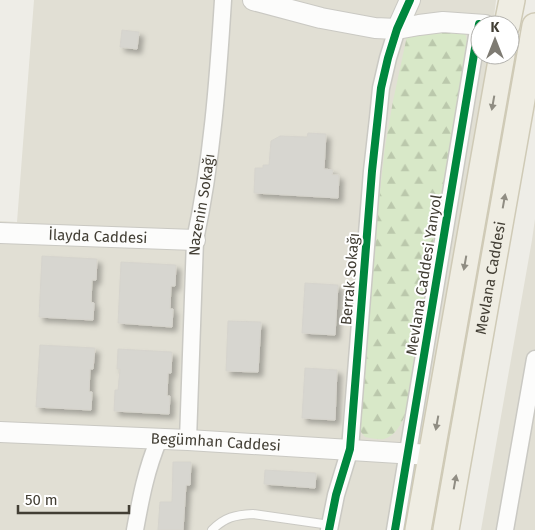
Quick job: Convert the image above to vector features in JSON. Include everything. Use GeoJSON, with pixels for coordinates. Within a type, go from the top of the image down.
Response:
{"type":"FeatureCollection","features":[{"type":"Feature","properties":{"kind":"main road"},"geometry":{"type":"LineString","coordinates":[[509,15],[512,0]]}},
{"type":"Feature","properties":{"kind":"main road","name":"Mevlana Caddesi"},"geometry":{"type":"LineString","coordinates":[[446,530],[534,32]]}},
{"type":"Feature","properties":{"kind":"main road","name":"Mevlana Caddesi"},"geometry":{"type":"LineString","coordinates":[[418,530],[420,454],[500,65]]}},
{"type":"Feature","properties":{"kind":"street","name":"Nazenin Sokağı"},"geometry":{"type":"LineString","coordinates":[[188,440],[195,240],[212,141],[223,0]]}},
{"type":"Feature","properties":{"kind":"street"},"geometry":{"type":"LineString","coordinates":[[253,0],[375,28],[397,29],[443,22],[470,23]]}},
{"type":"Feature","properties":{"kind":"street"},"geometry":{"type":"LineString","coordinates":[[397,29],[410,0]]}},
{"type":"Feature","properties":{"kind":"street","name":"Berrak Sokağı"},"geometry":{"type":"LineString","coordinates":[[330,527],[336,495],[350,449],[372,171],[381,88],[397,29]]}},
{"type":"Feature","properties":{"kind":"street","name":"Mevlana Caddesi Yanyol"},"geometry":{"type":"LineString","coordinates":[[396,530],[420,454],[476,65]]}},
{"type":"Feature","properties":{"kind":"street","name":"İlayda Caddesi"},"geometry":{"type":"LineString","coordinates":[[0,233],[195,240]]}},
{"type":"Feature","properties":{"kind":"street"},"geometry":{"type":"LineString","coordinates":[[506,530],[535,359]]}},
{"type":"Feature","properties":{"kind":"street","name":"Begümhan Caddesi"},"geometry":{"type":"LineString","coordinates":[[0,432],[188,440],[420,454]]}},
{"type":"Feature","properties":{"kind":"street"},"geometry":{"type":"LineString","coordinates":[[135,530],[146,472],[158,439]]}},
{"type":"Feature","properties":{"kind":"lane"},"geometry":{"type":"LineString","coordinates":[[212,530],[225,519],[253,514],[330,527]]}},
{"type":"Feature","properties":{"kind":"shaded area"},"geometry":{"type":"Polygon","coordinates":[[[34,0],[496,0],[494,15],[470,15],[470,65],[488,65],[476,151],[412,530],[0,530],[0,221],[17,222],[34,0]]]}},
{"type":"Feature","properties":{"kind":"shaded area"},"geometry":{"type":"Polygon","coordinates":[[[535,219],[535,530],[481,530],[532,240],[535,219]]]}},
{"type":"Feature","properties":{"kind":"green space"},"geometry":{"type":"Polygon","coordinates":[[[428,31],[465,32],[467,41],[413,387],[407,409],[398,428],[392,435],[384,439],[377,439],[365,437],[361,432],[360,422],[368,300],[385,147],[407,36],[428,31]]]}},
{"type":"Feature","properties":{"kind":"building"},"geometry":{"type":"Polygon","coordinates":[[[122,30],[139,32],[137,49],[120,47],[122,30]]]}},
{"type":"Feature","properties":{"kind":"building"},"geometry":{"type":"Polygon","coordinates":[[[308,133],[326,134],[324,169],[333,170],[332,175],[339,175],[338,198],[254,193],[255,168],[263,168],[263,165],[269,165],[271,141],[280,136],[307,137],[308,133]]]}},
{"type":"Feature","properties":{"kind":"building"},"geometry":{"type":"Polygon","coordinates":[[[42,256],[97,259],[96,280],[92,280],[91,302],[94,303],[93,320],[39,317],[42,256]]]}},
{"type":"Feature","properties":{"kind":"building"},"geometry":{"type":"Polygon","coordinates":[[[121,262],[176,265],[175,286],[171,286],[170,309],[173,309],[172,327],[118,323],[121,262]]]}},
{"type":"Feature","properties":{"kind":"building"},"geometry":{"type":"Polygon","coordinates":[[[305,283],[338,285],[335,335],[302,333],[305,283]]]}},
{"type":"Feature","properties":{"kind":"building"},"geometry":{"type":"Polygon","coordinates":[[[228,321],[261,322],[258,372],[226,371],[228,321]]]}},
{"type":"Feature","properties":{"kind":"building"},"geometry":{"type":"Polygon","coordinates":[[[40,345],[95,348],[93,369],[90,369],[89,392],[92,392],[91,410],[36,407],[40,345]]]}},
{"type":"Feature","properties":{"kind":"building"},"geometry":{"type":"Polygon","coordinates":[[[118,349],[172,352],[171,373],[168,373],[167,396],[170,396],[169,414],[114,411],[115,390],[118,390],[120,369],[117,369],[118,349]]]}},
{"type":"Feature","properties":{"kind":"building"},"geometry":{"type":"Polygon","coordinates":[[[305,368],[337,370],[335,420],[302,418],[305,368]]]}},
{"type":"Feature","properties":{"kind":"building"},"geometry":{"type":"Polygon","coordinates":[[[173,462],[191,462],[190,485],[186,485],[183,530],[158,530],[160,502],[172,502],[173,462]]]}},
{"type":"Feature","properties":{"kind":"building"},"geometry":{"type":"Polygon","coordinates":[[[265,470],[316,473],[315,488],[264,484],[265,470]]]}},
{"type":"Feature","properties":{"kind":"cycle path"},"geometry":{"type":"LineString","coordinates":[[329,530],[336,495],[350,449],[372,171],[381,88],[397,29],[410,0]]}},
{"type":"Feature","properties":{"kind":"cycle path"},"geometry":{"type":"LineString","coordinates":[[395,530],[472,65]]}}]}
